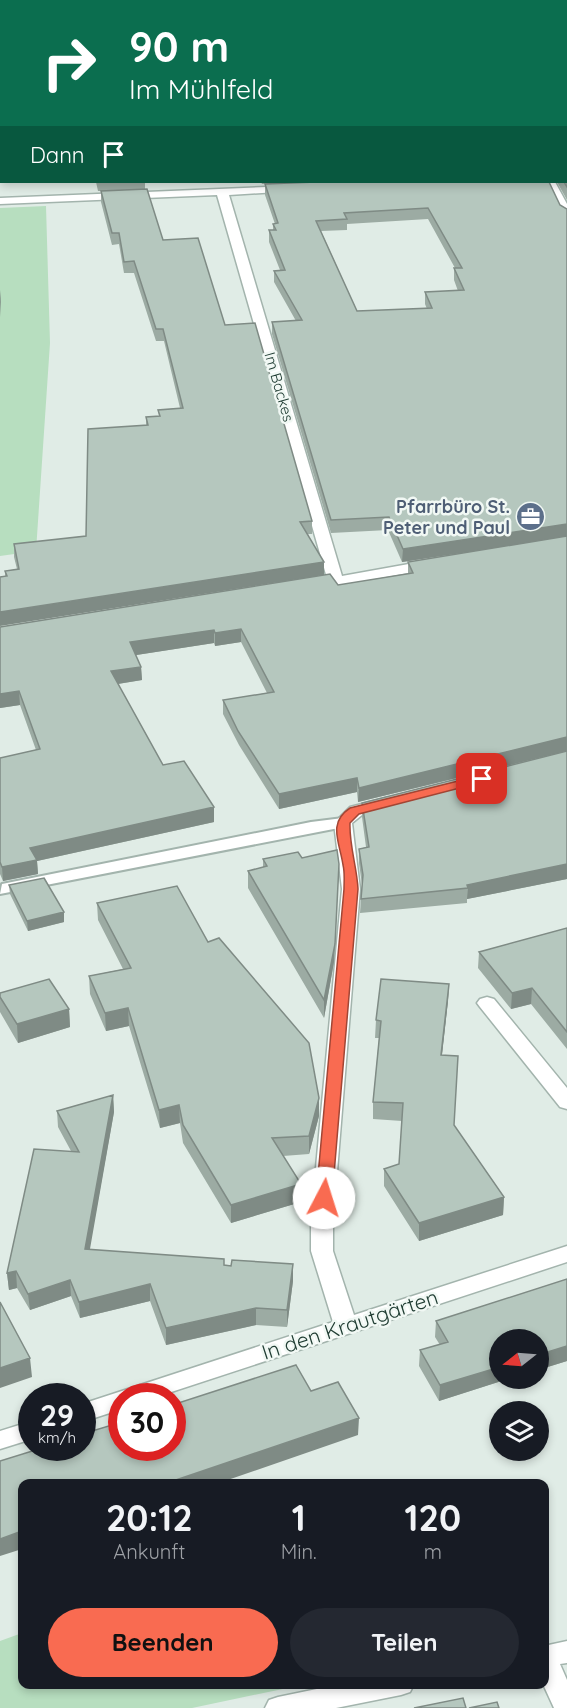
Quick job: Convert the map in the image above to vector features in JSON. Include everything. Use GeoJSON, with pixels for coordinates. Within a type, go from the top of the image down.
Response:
{"type":"FeatureCollection","features":[{"type":"Feature","properties":{"kind":"street"},"geometry":{"type":"LineString","coordinates":[[550,183],[567,215]]}},
{"type":"Feature","properties":{"kind":"street"},"geometry":{"type":"LineString","coordinates":[[0,201],[213,189],[305,188]]}},
{"type":"Feature","properties":{"kind":"street","name":"Im Backes"},"geometry":{"type":"LineString","coordinates":[[213,189],[336,582]]}},
{"type":"Feature","properties":{"kind":"street"},"geometry":{"type":"LineString","coordinates":[[294,588],[443,563]]}},
{"type":"Feature","properties":{"kind":"street"},"geometry":{"type":"LineString","coordinates":[[346,1326],[322,1251],[322,1221],[351,889],[343,823],[347,816],[355,811],[399,800]]}},
{"type":"Feature","properties":{"kind":"street"},"geometry":{"type":"LineString","coordinates":[[487,1003],[567,1102]]}},
{"type":"Feature","properties":{"kind":"street","name":"In den Krautgärten"},"geometry":{"type":"LineString","coordinates":[[173,1383],[567,1254]]}},
{"type":"Feature","properties":{"kind":"street"},"geometry":{"type":"LineString","coordinates":[[0,1440],[18,1434]]}},
{"type":"Feature","properties":{"kind":"street"},"geometry":{"type":"LineString","coordinates":[[549,1656],[567,1652]]}},
{"type":"Feature","properties":{"kind":"street"},"geometry":{"type":"LineString","coordinates":[[549,1668],[567,1708]]}},
{"type":"Feature","properties":{"kind":"street"},"geometry":{"type":"LineString","coordinates":[[278,1708],[375,1689]]}},
{"type":"Feature","properties":{"kind":"lane"},"geometry":{"type":"LineString","coordinates":[[2,889],[311,826],[343,823]]}},
{"type":"Feature","properties":{"kind":"green space"},"geometry":{"type":"Polygon","coordinates":[[[46,206],[50,343],[36,551],[0,556],[0,208],[46,206]]]}},
{"type":"Feature","properties":{"kind":"green space"},"geometry":{"type":"Polygon","coordinates":[[[18,1634],[18,1689],[283,1689],[192,1708],[0,1708],[0,1641],[18,1634]]]}},
{"type":"Feature","properties":{"kind":"building"},"geometry":{"type":"Polygon","coordinates":[[[549,183],[560,205],[567,209],[567,524],[403,549],[389,517],[331,520],[272,322],[302,320],[274,271],[285,270],[269,230],[276,230],[273,224],[278,223],[265,184],[549,183]],[[428,208],[344,213],[347,219],[316,221],[357,311],[432,308],[425,292],[464,290],[454,268],[462,268],[428,208]]]}},
{"type":"Feature","properties":{"kind":"building"},"geometry":{"type":"Polygon","coordinates":[[[147,189],[163,240],[198,238],[225,325],[255,323],[312,521],[300,522],[324,562],[0,612],[0,577],[7,576],[5,571],[19,569],[14,544],[86,536],[88,429],[148,425],[146,417],[160,416],[158,410],[183,408],[163,329],[156,329],[134,261],[124,262],[119,233],[112,233],[101,191],[147,189]]]}},
{"type":"Feature","properties":{"kind":"building"},"geometry":{"type":"Polygon","coordinates":[[[567,536],[567,737],[359,788],[357,778],[279,794],[238,731],[223,700],[274,692],[241,629],[215,633],[214,630],[130,642],[141,667],[111,671],[163,765],[184,761],[214,807],[30,848],[37,860],[2,867],[0,862],[0,758],[40,749],[19,691],[0,694],[0,627],[330,574],[338,585],[413,573],[408,562],[567,536]]]}},
{"type":"Feature","properties":{"kind":"building"},"geometry":{"type":"Polygon","coordinates":[[[567,751],[567,864],[467,885],[468,888],[361,899],[363,875],[359,849],[369,847],[362,803],[567,751]]]}},
{"type":"Feature","properties":{"kind":"building"},"geometry":{"type":"Polygon","coordinates":[[[337,850],[339,864],[335,944],[324,1000],[248,871],[267,866],[263,859],[298,852],[302,858],[337,850]]]}},
{"type":"Feature","properties":{"kind":"building"},"geometry":{"type":"Polygon","coordinates":[[[44,878],[64,912],[27,921],[9,885],[44,878]]]}},
{"type":"Feature","properties":{"kind":"building"},"geometry":{"type":"Polygon","coordinates":[[[177,886],[208,942],[219,938],[309,1043],[319,1098],[309,1136],[272,1138],[301,1184],[231,1205],[183,1125],[179,1105],[159,1110],[128,1008],[105,1013],[89,976],[131,968],[97,903],[177,886]]]}},
{"type":"Feature","properties":{"kind":"building"},"geometry":{"type":"Polygon","coordinates":[[[567,928],[567,1032],[532,988],[512,993],[479,952],[567,928]]]}},
{"type":"Feature","properties":{"kind":"building"},"geometry":{"type":"Polygon","coordinates":[[[49,979],[69,1009],[17,1024],[0,997],[0,993],[49,979]]]}},
{"type":"Feature","properties":{"kind":"building"},"geometry":{"type":"Polygon","coordinates":[[[381,979],[449,984],[441,1055],[458,1056],[454,1125],[504,1197],[419,1223],[384,1169],[399,1164],[403,1103],[373,1102],[381,1021],[376,1020],[381,979]]]}},
{"type":"Feature","properties":{"kind":"building"},"geometry":{"type":"Polygon","coordinates":[[[113,1095],[85,1249],[224,1259],[224,1265],[231,1266],[232,1260],[293,1264],[287,1310],[256,1308],[166,1328],[150,1284],[79,1302],[70,1280],[28,1294],[16,1271],[7,1273],[34,1149],[79,1152],[57,1111],[113,1095]]]}},
{"type":"Feature","properties":{"kind":"building"},"geometry":{"type":"Polygon","coordinates":[[[567,1279],[567,1346],[549,1352],[549,1329],[489,1329],[489,1370],[440,1385],[420,1350],[448,1342],[436,1321],[567,1279]]]}},
{"type":"Feature","properties":{"kind":"building"},"geometry":{"type":"Polygon","coordinates":[[[0,1302],[30,1358],[0,1368],[0,1302]]]}},
{"type":"Feature","properties":{"kind":"building"},"geometry":{"type":"Polygon","coordinates":[[[296,1365],[311,1391],[338,1382],[359,1418],[179,1479],[18,1479],[18,1532],[0,1539],[0,1461],[18,1455],[18,1461],[96,1461],[96,1430],[108,1426],[108,1461],[186,1461],[186,1400],[296,1365]]]}},
{"type":"Feature","properties":{"kind":"building"},"geometry":{"type":"Polygon","coordinates":[[[463,1698],[466,1708],[414,1708],[463,1698]]]}},
{"type":"Feature","properties":{"kind":"building"},"geometry":{"type":"Polygon","coordinates":[[[497,1702],[499,1708],[469,1708],[497,1702]]]}},
{"type":"Feature","properties":{"kind":"place","name":"Pfarrbüro St. Peter und Paul"},"geometry":{"type":"Point","coordinates":[531,517]}},
{"type":"Feature","properties":{"kind":"route"},"geometry":{"type":"LineString","coordinates":[[324,1198],[344,993],[352,878],[343,835],[343,823],[347,816],[355,811],[482,779]]}}]}
